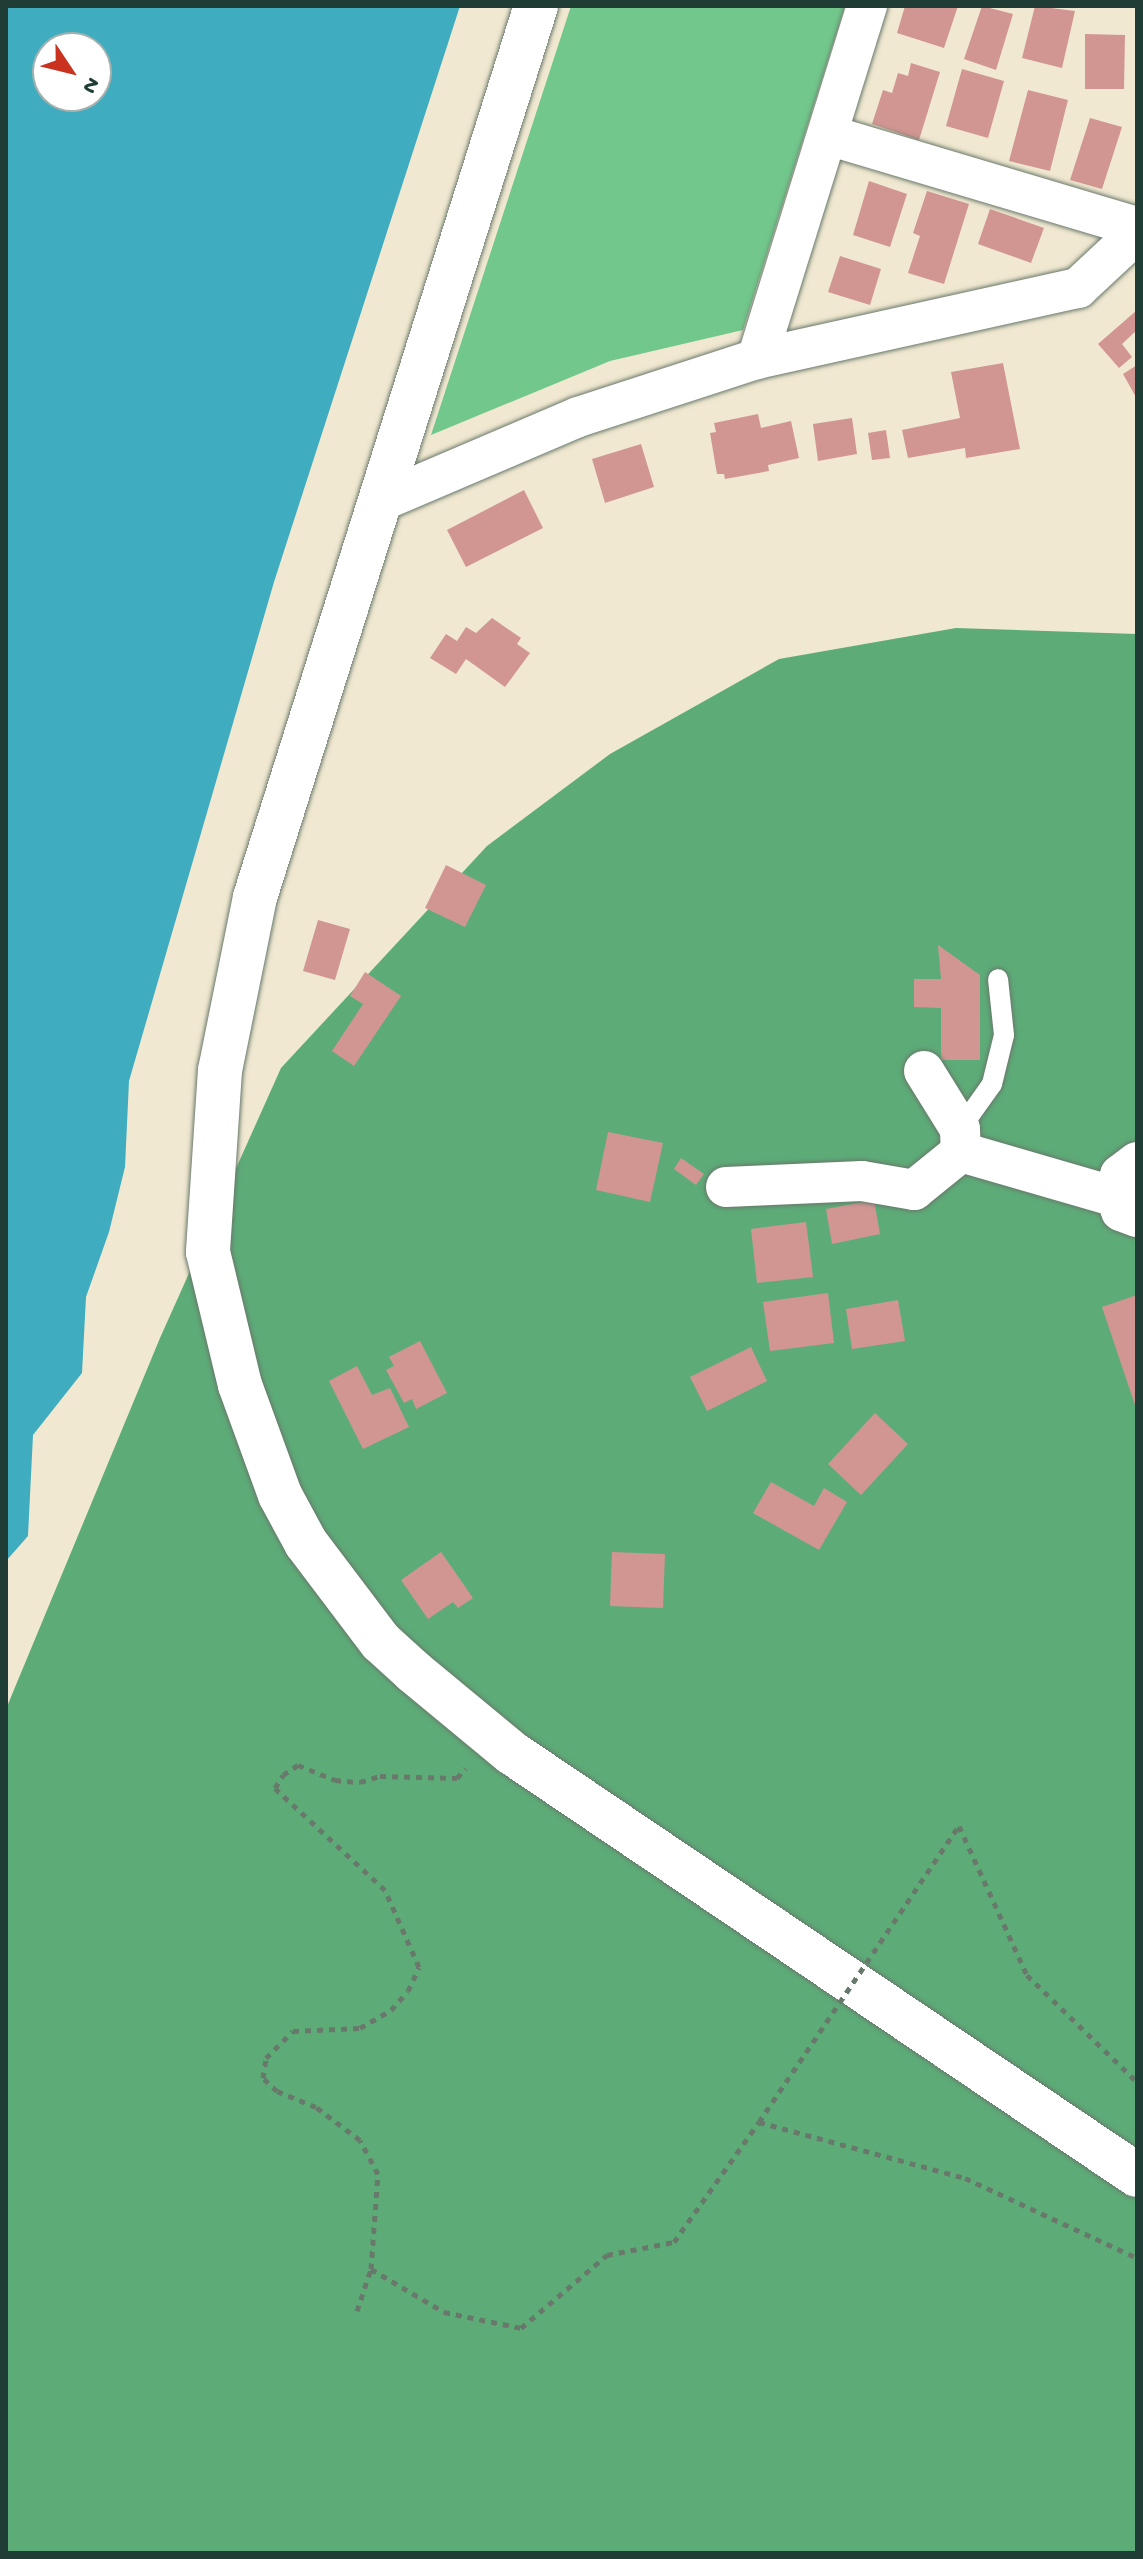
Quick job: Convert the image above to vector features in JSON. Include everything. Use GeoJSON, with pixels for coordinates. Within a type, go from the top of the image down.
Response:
{"type":"FeatureCollection","features":[{"type":"Feature","properties":{"kind":"street"},"geometry":{"type":"LineString","coordinates":[[536,6],[255,897],[220,1070],[208,1252],[240,1385],[280,1495],[306,1543],[381,1642],[493,1737],[1137,2175]]}},
{"type":"Feature","properties":{"kind":"street"},"geometry":{"type":"LineString","coordinates":[[757,359],[867,6]]}},
{"type":"Feature","properties":{"kind":"street"},"geometry":{"type":"LineString","coordinates":[[828,135],[1137,227]]}},
{"type":"Feature","properties":{"kind":"street"},"geometry":{"type":"LineString","coordinates":[[379,502],[578,417],[757,359],[1078,288],[1137,233]]}},
{"type":"Feature","properties":{"kind":"street"},"geometry":{"type":"LineString","coordinates":[[924,1071],[961,1140],[1126,1207]]}},
{"type":"Feature","properties":{"kind":"street"},"geometry":{"type":"LineString","coordinates":[[726,1187],[862,1181],[914,1190],[961,1140]]}},
{"type":"Feature","properties":{"kind":"street"},"geometry":{"type":"LineString","coordinates":[[1126,1207],[1120,1175],[1137,1162]]}},
{"type":"Feature","properties":{"kind":"lane"},"geometry":{"type":"LineString","coordinates":[[961,1140],[992,1084],[1004,1035],[998,979]]}},
{"type":"Feature","properties":{"kind":"path"},"geometry":{"type":"LineString","coordinates":[[357,2311],[371,2269],[378,2174],[360,2140],[316,2107],[277,2091],[263,2078],[264,2068],[266,2058],[293,2031],[334,2032],[360,2028],[391,2010],[408,1991],[419,1967],[385,1890],[275,1788],[283,1775],[298,1765],[335,1780],[360,1782],[380,1776],[457,1778],[493,1737]]}},
{"type":"Feature","properties":{"kind":"path"},"geometry":{"type":"LineString","coordinates":[[371,2269],[444,2312],[521,2328],[607,2255],[674,2242],[959,1826],[1027,1975],[1137,2082]]}},
{"type":"Feature","properties":{"kind":"path"},"geometry":{"type":"LineString","coordinates":[[759,2122],[965,2178],[1137,2258]]}},
{"type":"Feature","properties":{"kind":"green space"},"geometry":{"type":"Polygon","coordinates":[[[571,6],[845,6],[743,330],[610,361],[431,435],[571,6]]]}},
{"type":"Feature","properties":{"kind":"green space"},"geometry":{"type":"Polygon","coordinates":[[[956,628],[1137,634],[1137,2553],[6,2553],[6,1709],[160,1338],[281,1068],[487,846],[610,754],[779,659],[956,628]]]}},
{"type":"Feature","properties":{"kind":"water"},"geometry":{"type":"Polygon","coordinates":[[[6,6],[460,6],[274,582],[129,1081],[125,1167],[109,1232],[86,1297],[82,1373],[33,1435],[28,1536],[6,1561],[6,6]]]}},
{"type":"Feature","properties":{"kind":"building"},"geometry":{"type":"Polygon","coordinates":[[[905,6],[958,6],[944,48],[897,33],[905,6]]]}},
{"type":"Feature","properties":{"kind":"building"},"geometry":{"type":"Polygon","coordinates":[[[982,6],[1013,14],[996,70],[964,59],[982,6]]]}},
{"type":"Feature","properties":{"kind":"building"},"geometry":{"type":"Polygon","coordinates":[[[1035,6],[1075,11],[1062,68],[1022,58],[1035,6]]]}},
{"type":"Feature","properties":{"kind":"building"},"geometry":{"type":"Polygon","coordinates":[[[1085,34],[1125,35],[1124,89],[1085,89],[1085,34]]]}},
{"type":"Feature","properties":{"kind":"building"},"geometry":{"type":"Polygon","coordinates":[[[911,63],[940,72],[919,140],[872,124],[883,90],[892,93],[898,73],[908,76],[911,63]]]}},
{"type":"Feature","properties":{"kind":"building"},"geometry":{"type":"Polygon","coordinates":[[[962,69],[1004,81],[988,138],[946,126],[962,69]]]}},
{"type":"Feature","properties":{"kind":"building"},"geometry":{"type":"Polygon","coordinates":[[[1028,90],[1068,100],[1050,171],[1009,161],[1028,90]]]}},
{"type":"Feature","properties":{"kind":"building"},"geometry":{"type":"Polygon","coordinates":[[[1090,118],[1122,127],[1102,189],[1070,180],[1090,118]]]}},
{"type":"Feature","properties":{"kind":"building"},"geometry":{"type":"Polygon","coordinates":[[[869,181],[907,194],[890,247],[853,235],[869,181]]]}},
{"type":"Feature","properties":{"kind":"building"},"geometry":{"type":"Polygon","coordinates":[[[927,191],[969,204],[944,284],[908,273],[920,236],[913,233],[927,191]]]}},
{"type":"Feature","properties":{"kind":"building"},"geometry":{"type":"Polygon","coordinates":[[[990,209],[1044,228],[1031,263],[978,244],[990,209]]]}},
{"type":"Feature","properties":{"kind":"building"},"geometry":{"type":"Polygon","coordinates":[[[840,256],[881,269],[870,305],[828,292],[840,256]]]}},
{"type":"Feature","properties":{"kind":"building"},"geometry":{"type":"Polygon","coordinates":[[[1137,310],[1137,330],[1122,344],[1132,357],[1119,368],[1098,344],[1137,310]]]}},
{"type":"Feature","properties":{"kind":"building"},"geometry":{"type":"Polygon","coordinates":[[[1003,363],[1020,449],[966,458],[965,448],[908,458],[902,430],[960,418],[951,372],[1003,363]]]}},
{"type":"Feature","properties":{"kind":"building"},"geometry":{"type":"Polygon","coordinates":[[[1137,365],[1137,399],[1123,374],[1137,365]]]}},
{"type":"Feature","properties":{"kind":"building"},"geometry":{"type":"Polygon","coordinates":[[[758,414],[761,428],[791,421],[799,458],[768,465],[769,471],[725,479],[724,474],[717,474],[710,433],[716,432],[714,423],[758,414]]]}},
{"type":"Feature","properties":{"kind":"building"},"geometry":{"type":"Polygon","coordinates":[[[852,418],[857,454],[818,461],[813,424],[852,418]]]}},
{"type":"Feature","properties":{"kind":"building"},"geometry":{"type":"Polygon","coordinates":[[[886,430],[890,458],[872,460],[868,433],[886,430]]]}},
{"type":"Feature","properties":{"kind":"building"},"geometry":{"type":"Polygon","coordinates":[[[641,444],[654,487],[605,503],[592,459],[641,444]]]}},
{"type":"Feature","properties":{"kind":"building"},"geometry":{"type":"Polygon","coordinates":[[[524,490],[543,528],[466,567],[447,530],[524,490]]]}},
{"type":"Feature","properties":{"kind":"building"},"geometry":{"type":"Polygon","coordinates":[[[492,618],[521,638],[517,644],[530,653],[505,687],[466,659],[456,674],[430,658],[446,634],[457,641],[466,627],[476,633],[492,618]]]}},
{"type":"Feature","properties":{"kind":"building"},"geometry":{"type":"Polygon","coordinates":[[[446,865],[486,885],[465,927],[425,908],[446,865]]]}},
{"type":"Feature","properties":{"kind":"building"},"geometry":{"type":"Polygon","coordinates":[[[318,920],[350,929],[335,980],[303,971],[318,920]]]}},
{"type":"Feature","properties":{"kind":"building"},"geometry":{"type":"Polygon","coordinates":[[[938,945],[980,975],[980,1060],[941,1060],[941,1008],[914,1007],[914,979],[941,979],[938,945]]]}},
{"type":"Feature","properties":{"kind":"building"},"geometry":{"type":"Polygon","coordinates":[[[365,972],[401,996],[354,1066],[332,1051],[363,1004],[350,996],[365,972]]]}},
{"type":"Feature","properties":{"kind":"building"},"geometry":{"type":"Polygon","coordinates":[[[608,1132],[663,1143],[650,1202],[596,1190],[608,1132]]]}},
{"type":"Feature","properties":{"kind":"building"},"geometry":{"type":"Polygon","coordinates":[[[681,1158],[704,1174],[696,1185],[674,1169],[681,1158]]]}},
{"type":"Feature","properties":{"kind":"building"},"geometry":{"type":"Polygon","coordinates":[[[874,1200],[880,1234],[832,1244],[826,1209],[874,1200]]]}},
{"type":"Feature","properties":{"kind":"building"},"geometry":{"type":"Polygon","coordinates":[[[806,1222],[813,1277],[757,1283],[751,1229],[806,1222]]]}},
{"type":"Feature","properties":{"kind":"building"},"geometry":{"type":"Polygon","coordinates":[[[828,1293],[834,1343],[770,1351],[763,1302],[828,1293]]]}},
{"type":"Feature","properties":{"kind":"building"},"geometry":{"type":"Polygon","coordinates":[[[1137,1295],[1137,1408],[1136,1408],[1102,1307],[1137,1295]]]}},
{"type":"Feature","properties":{"kind":"building"},"geometry":{"type":"Polygon","coordinates":[[[898,1300],[905,1341],[852,1349],[846,1309],[898,1300]]]}},
{"type":"Feature","properties":{"kind":"building"},"geometry":{"type":"Polygon","coordinates":[[[420,1341],[447,1393],[416,1409],[412,1399],[404,1403],[386,1370],[394,1366],[389,1357],[420,1341]]]}},
{"type":"Feature","properties":{"kind":"building"},"geometry":{"type":"Polygon","coordinates":[[[751,1347],[767,1381],[707,1411],[690,1377],[751,1347]]]}},
{"type":"Feature","properties":{"kind":"building"},"geometry":{"type":"Polygon","coordinates":[[[357,1366],[372,1395],[390,1388],[409,1427],[363,1449],[329,1381],[357,1366]]]}},
{"type":"Feature","properties":{"kind":"building"},"geometry":{"type":"Polygon","coordinates":[[[875,1413],[908,1444],[861,1495],[828,1464],[875,1413]]]}},
{"type":"Feature","properties":{"kind":"building"},"geometry":{"type":"Polygon","coordinates":[[[771,1482],[814,1506],[824,1488],[847,1502],[819,1550],[753,1513],[771,1482]]]}},
{"type":"Feature","properties":{"kind":"building"},"geometry":{"type":"Polygon","coordinates":[[[441,1552],[473,1598],[458,1608],[453,1602],[428,1619],[401,1580],[441,1552]]]}},
{"type":"Feature","properties":{"kind":"building"},"geometry":{"type":"Polygon","coordinates":[[[612,1552],[665,1554],[663,1608],[610,1606],[612,1552]]]}}]}
